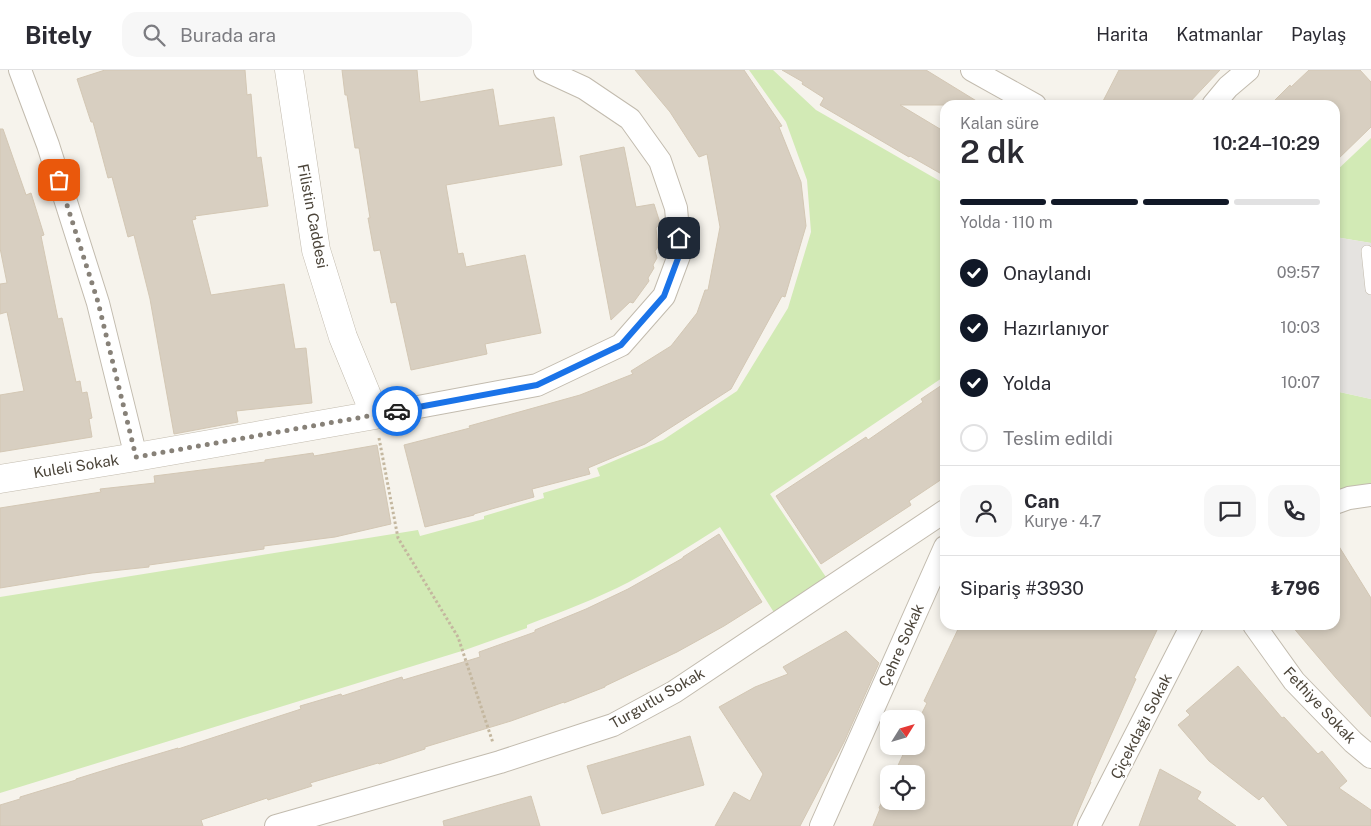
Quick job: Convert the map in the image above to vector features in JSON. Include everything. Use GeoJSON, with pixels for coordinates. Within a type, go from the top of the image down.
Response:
{"type":"FeatureCollection","features":[{"type":"Feature","properties":{"kind":"street"},"geometry":{"type":"LineString","coordinates":[[20,70],[48,145],[98,302],[136,457]]}},
{"type":"Feature","properties":{"kind":"street","name":"Filistin Caddesi"},"geometry":{"type":"LineString","coordinates":[[289,70],[316,250],[343,337],[375,415]]}},
{"type":"Feature","properties":{"kind":"street","name":"Kuleli Sokak"},"geometry":{"type":"LineString","coordinates":[[0,478],[136,457],[537,385],[621,345],[664,296],[680,253],[676,208],[660,160],[630,119],[584,88],[545,70]]}},
{"type":"Feature","properties":{"kind":"street"},"geometry":{"type":"LineString","coordinates":[[972,70],[1026,100]]}},
{"type":"Feature","properties":{"kind":"street"},"geometry":{"type":"LineString","coordinates":[[1217,100],[1228,87],[1248,70]]}},
{"type":"Feature","properties":{"kind":"street"},"geometry":{"type":"LineString","coordinates":[[1340,501],[1371,495]]}},
{"type":"Feature","properties":{"kind":"street","name":"Turgutlu Sokak"},"geometry":{"type":"LineString","coordinates":[[276,826],[500,762],[613,725],[674,692],[940,514]]}},
{"type":"Feature","properties":{"kind":"street","name":"Çehre Sokak"},"geometry":{"type":"LineString","coordinates":[[821,826],[940,557]]}},
{"type":"Feature","properties":{"kind":"street","name":"Çiçekdağı Sokak"},"geometry":{"type":"LineString","coordinates":[[1089,826],[1189,630]]}},
{"type":"Feature","properties":{"kind":"street","name":"Fethiye Sokak"},"geometry":{"type":"LineString","coordinates":[[1258,630],[1294,681],[1353,742],[1371,757]]}},
{"type":"Feature","properties":{"kind":"lane"},"geometry":{"type":"LineString","coordinates":[[1367,251],[1371,289]]}},
{"type":"Feature","properties":{"kind":"path"},"geometry":{"type":"LineString","coordinates":[[375,415],[398,538],[458,637],[500,762]]}},
{"type":"Feature","properties":{"kind":"green space"},"geometry":{"type":"Polygon","coordinates":[[[749,70],[773,70],[816,110],[940,181],[940,379],[770,494],[832,586],[780,622],[720,527],[629,582],[591,600],[527,625],[527,628],[465,650],[0,793],[0,597],[418,530],[420,536],[484,519],[484,516],[544,498],[543,493],[600,476],[597,468],[663,440],[737,391],[788,308],[811,232],[807,180],[786,122],[749,70]]]}},
{"type":"Feature","properties":{"kind":"green space"},"geometry":{"type":"Polygon","coordinates":[[[1371,138],[1371,243],[1340,238],[1340,167],[1371,138]]]}},
{"type":"Feature","properties":{"kind":"green space"},"geometry":{"type":"Polygon","coordinates":[[[1340,392],[1371,399],[1371,495],[1340,502],[1340,392]]]}},
{"type":"Feature","properties":{"kind":"shaded area"},"geometry":{"type":"Polygon","coordinates":[[[1340,238],[1371,243],[1371,399],[1340,392],[1340,238]]]}},
{"type":"Feature","properties":{"kind":"building"},"geometry":{"type":"Polygon","coordinates":[[[105,70],[245,70],[247,95],[251,94],[257,158],[261,157],[268,206],[195,216],[196,219],[192,220],[211,295],[284,284],[295,349],[306,348],[312,403],[236,411],[238,422],[174,434],[150,299],[134,235],[128,237],[112,177],[108,178],[93,122],[91,122],[77,79],[105,70]]]}},
{"type":"Feature","properties":{"kind":"building"},"geometry":{"type":"Polygon","coordinates":[[[342,70],[417,70],[420,102],[493,89],[499,126],[554,117],[562,165],[446,185],[458,254],[463,253],[466,267],[525,255],[541,333],[485,344],[487,354],[411,370],[396,302],[391,303],[380,250],[374,251],[359,148],[355,148],[342,70]]]}},
{"type":"Feature","properties":{"kind":"building"},"geometry":{"type":"Polygon","coordinates":[[[635,70],[744,70],[782,126],[779,127],[801,182],[806,226],[785,297],[782,296],[731,389],[645,444],[588,468],[590,474],[532,489],[534,497],[425,527],[404,445],[470,428],[469,426],[580,395],[633,374],[631,371],[671,346],[697,313],[705,290],[708,290],[720,227],[707,154],[699,157],[670,112],[635,70]]]}},
{"type":"Feature","properties":{"kind":"building"},"geometry":{"type":"Polygon","coordinates":[[[782,70],[926,70],[975,100],[940,100],[940,105],[900,105],[940,129],[940,173],[820,105],[824,98],[802,84],[803,82],[782,70]]]}},
{"type":"Feature","properties":{"kind":"building"},"geometry":{"type":"Polygon","coordinates":[[[1119,70],[1220,70],[1192,100],[1104,100],[1119,70]]]}},
{"type":"Feature","properties":{"kind":"building"},"geometry":{"type":"Polygon","coordinates":[[[1309,70],[1360,70],[1371,82],[1371,127],[1340,157],[1340,100],[1275,100],[1290,85],[1291,87],[1309,70]]]}},
{"type":"Feature","properties":{"kind":"building"},"geometry":{"type":"Polygon","coordinates":[[[0,129],[3,129],[26,195],[31,193],[44,235],[41,236],[58,319],[62,318],[76,382],[80,381],[82,393],[87,392],[92,418],[89,419],[92,437],[0,452],[0,395],[24,391],[7,312],[0,314],[0,284],[7,283],[0,248],[0,129]]]}},
{"type":"Feature","properties":{"kind":"building"},"geometry":{"type":"Polygon","coordinates":[[[624,147],[636,207],[654,204],[660,223],[656,228],[658,247],[655,251],[657,258],[648,278],[649,281],[633,303],[630,302],[611,320],[580,156],[624,147]]]}},
{"type":"Feature","properties":{"kind":"building"},"geometry":{"type":"Polygon","coordinates":[[[940,386],[940,480],[909,501],[911,505],[821,564],[776,496],[866,437],[868,440],[923,402],[921,399],[940,386]]]}},
{"type":"Feature","properties":{"kind":"building"},"geometry":{"type":"Polygon","coordinates":[[[377,445],[391,524],[335,537],[264,546],[264,549],[0,588],[0,508],[101,492],[100,489],[155,483],[154,476],[265,462],[265,460],[313,453],[314,456],[377,445]]]}},
{"type":"Feature","properties":{"kind":"building"},"geometry":{"type":"Polygon","coordinates":[[[719,534],[762,602],[677,652],[605,687],[511,721],[425,747],[425,749],[379,764],[310,783],[312,786],[268,800],[267,798],[201,820],[203,826],[0,826],[0,805],[20,799],[20,797],[178,749],[301,709],[300,706],[341,694],[342,696],[402,677],[403,680],[480,657],[479,652],[535,632],[535,630],[628,589],[683,558],[719,534]]]}},
{"type":"Feature","properties":{"kind":"building"},"geometry":{"type":"Polygon","coordinates":[[[1340,548],[1371,598],[1371,717],[1295,630],[1340,630],[1340,548]]]}},
{"type":"Feature","properties":{"kind":"building"},"geometry":{"type":"Polygon","coordinates":[[[958,630],[1157,630],[1134,678],[1136,679],[1072,826],[873,826],[880,809],[925,810],[925,765],[898,765],[903,755],[925,755],[924,710],[927,703],[924,701],[958,630]]]}},
{"type":"Feature","properties":{"kind":"building"},"geometry":{"type":"Polygon","coordinates":[[[846,631],[879,663],[844,742],[800,826],[715,826],[734,792],[750,801],[763,774],[719,707],[755,687],[788,674],[783,667],[846,631]]]}},
{"type":"Feature","properties":{"kind":"building"},"geometry":{"type":"Polygon","coordinates":[[[1238,666],[1282,718],[1284,717],[1318,754],[1322,751],[1347,781],[1339,788],[1371,810],[1371,826],[1288,826],[1263,796],[1259,800],[1209,761],[1178,725],[1190,715],[1186,711],[1238,666]]]}},
{"type":"Feature","properties":{"kind":"building"},"geometry":{"type":"Polygon","coordinates":[[[690,736],[704,785],[602,814],[587,766],[690,736]]]}},
{"type":"Feature","properties":{"kind":"building"},"geometry":{"type":"Polygon","coordinates":[[[1160,769],[1201,792],[1197,799],[1236,826],[1139,826],[1160,769]]]}},
{"type":"Feature","properties":{"kind":"building"},"geometry":{"type":"Polygon","coordinates":[[[531,796],[540,826],[444,826],[443,821],[531,796]]]}},
{"type":"Feature","properties":{"kind":"way so far"},"geometry":{"type":"LineString","coordinates":[[59,180],[98,302],[136,457],[397,411]]}},
{"type":"Feature","properties":{"kind":"route"},"geometry":{"type":"LineString","coordinates":[[397,411],[537,385],[621,345],[664,296],[680,253],[679,238]]}}]}
